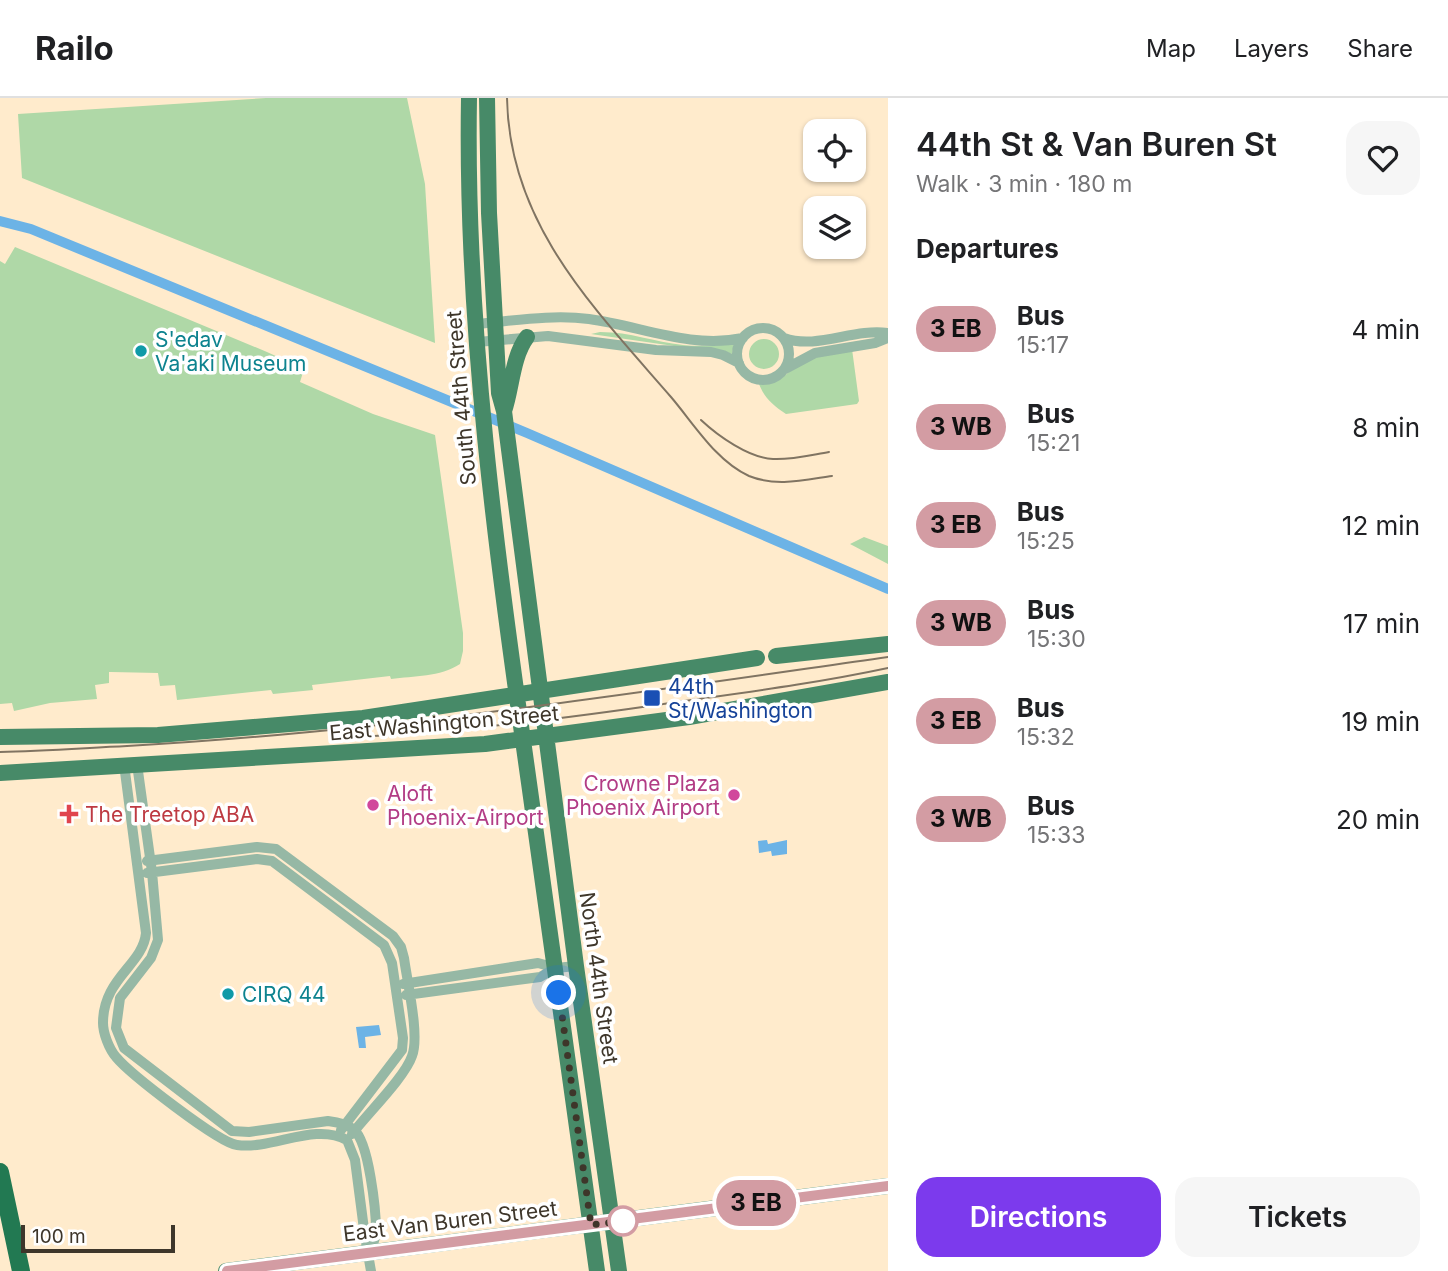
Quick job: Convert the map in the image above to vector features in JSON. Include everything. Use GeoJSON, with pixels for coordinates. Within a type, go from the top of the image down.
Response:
{"type":"FeatureCollection","features":[{"type":"Feature","properties":{"kind":"highway"},"geometry":{"type":"LineString","coordinates":[[0,1172],[21,1271]]}},
{"type":"Feature","properties":{"kind":"main road","name":"South 44th Street"},"geometry":{"type":"LineString","coordinates":[[470,98],[471,249],[484,439],[516,693]]}},
{"type":"Feature","properties":{"kind":"main road","name":"South 44th Street"},"geometry":{"type":"LineString","coordinates":[[487,98],[494,323],[499,393],[504,411],[539,690]]}},
{"type":"Feature","properties":{"kind":"main road"},"geometry":{"type":"LineString","coordinates":[[504,411],[511,392],[519,349],[527,337]]}},
{"type":"Feature","properties":{"kind":"main road"},"geometry":{"type":"LineString","coordinates":[[776,656],[888,644]]}},
{"type":"Feature","properties":{"kind":"main road","name":"East Washington Street"},"geometry":{"type":"LineString","coordinates":[[0,737],[158,735],[375,716],[757,658]]}},
{"type":"Feature","properties":{"kind":"main road","name":"East Washington Street"},"geometry":{"type":"LineString","coordinates":[[0,773],[382,752],[523,739],[689,717],[888,682]]}},
{"type":"Feature","properties":{"kind":"main road","name":"North 44th Street"},"geometry":{"type":"LineString","coordinates":[[539,690],[619,1271]]}},
{"type":"Feature","properties":{"kind":"main road","name":"North 44th Street"},"geometry":{"type":"LineString","coordinates":[[516,693],[597,1271]]}},
{"type":"Feature","properties":{"kind":"main road","name":"East Van Buren Street"},"geometry":{"type":"LineString","coordinates":[[226,1271],[888,1186]]}},
{"type":"Feature","properties":{"kind":"street"},"geometry":{"type":"LineString","coordinates":[[476,324],[578,318],[699,341],[723,342],[743,338]]}},
{"type":"Feature","properties":{"kind":"street"},"geometry":{"type":"LineString","coordinates":[[738,363],[738,346],[743,338],[762,328],[778,332],[784,338],[790,353],[785,369]]}},
{"type":"Feature","properties":{"kind":"street"},"geometry":{"type":"LineString","coordinates":[[784,338],[805,342],[876,331],[888,335]]}},
{"type":"Feature","properties":{"kind":"street"},"geometry":{"type":"LineString","coordinates":[[477,342],[548,336],[656,350],[711,352],[732,358],[746,374],[759,380],[774,379],[785,369],[815,353],[876,343],[888,335]]}},
{"type":"Feature","properties":{"kind":"street"},"geometry":{"type":"LineString","coordinates":[[130,764],[152,872],[158,940],[151,958],[130,982],[117,1005],[116,1028],[124,1048],[232,1131],[246,1133],[328,1121],[350,1127],[363,1143],[368,1157],[376,1233],[369,1253]]}},
{"type":"Feature","properties":{"kind":"street"},"geometry":{"type":"LineString","coordinates":[[130,764],[146,940],[109,992],[103,1012],[103,1029],[114,1056],[178,1107],[233,1144],[247,1145],[324,1134],[338,1135],[348,1140]]}},
{"type":"Feature","properties":{"kind":"street"},"geometry":{"type":"LineString","coordinates":[[138,862],[257,847],[276,849],[393,936],[404,958],[414,1032],[414,1054],[406,1067],[350,1127],[338,1135]]}},
{"type":"Feature","properties":{"kind":"street"},"geometry":{"type":"LineString","coordinates":[[140,874],[257,859],[272,860],[384,945],[390,954],[398,997],[402,1050],[350,1127],[348,1140],[355,1160],[371,1271]]}},
{"type":"Feature","properties":{"kind":"street"},"geometry":{"type":"LineString","coordinates":[[396,985],[538,963],[556,968],[576,966]]}},
{"type":"Feature","properties":{"kind":"street"},"geometry":{"type":"LineString","coordinates":[[398,997],[540,977],[556,968]]}},
{"type":"Feature","properties":{"kind":"green space"},"geometry":{"type":"Polygon","coordinates":[[[266,98],[407,98],[425,184],[435,343],[22,178],[18,114],[266,98]]]}},
{"type":"Feature","properties":{"kind":"green space","name":"S'edav Va'aki Museum"},"geometry":{"type":"Polygon","coordinates":[[[15,247],[267,352],[304,369],[300,382],[373,414],[435,435],[463,633],[460,664],[427,675],[391,679],[390,676],[312,685],[313,690],[273,694],[271,690],[177,700],[175,685],[160,686],[158,673],[109,672],[109,683],[95,685],[97,699],[50,703],[14,711],[12,703],[0,704],[0,261],[5,264],[15,247]]]}},
{"type":"Feature","properties":{"kind":"green space"},"geometry":{"type":"Polygon","coordinates":[[[600,332],[683,345],[734,344],[732,354],[721,350],[591,334],[600,332]]]}},
{"type":"Feature","properties":{"kind":"green space"},"geometry":{"type":"Polygon","coordinates":[[[764,339],[775,343],[779,354],[775,365],[764,369],[753,365],[749,354],[753,343],[764,339]]]}},
{"type":"Feature","properties":{"kind":"green space"},"geometry":{"type":"Polygon","coordinates":[[[852,349],[859,401],[857,404],[786,414],[770,401],[759,384],[779,380],[803,362],[815,357],[852,349]]]}},
{"type":"Feature","properties":{"kind":"green space"},"geometry":{"type":"Polygon","coordinates":[[[864,537],[888,546],[888,564],[850,544],[864,537]]]}},
{"type":"Feature","properties":{"kind":"water"},"geometry":{"type":"Polygon","coordinates":[[[767,840],[768,844],[787,840],[787,854],[772,856],[771,851],[759,853],[758,841],[767,840]]]}},
{"type":"Feature","properties":{"kind":"water"},"geometry":{"type":"Polygon","coordinates":[[[379,1025],[381,1035],[365,1037],[366,1048],[359,1048],[356,1027],[379,1025]]]}},
{"type":"Feature","properties":{"kind":"waterway"},"geometry":{"type":"LineString","coordinates":[[0,221],[31,229],[527,433],[888,589]]}},
{"type":"Feature","properties":{"kind":"tram line"},"geometry":{"type":"LineString","coordinates":[[507,98],[511,143],[523,185],[539,225],[586,297],[706,441],[737,469],[759,479],[790,482],[832,476]]}},
{"type":"Feature","properties":{"kind":"tram line"},"geometry":{"type":"LineString","coordinates":[[701,420],[734,445],[764,458],[787,459],[829,452]]}},
{"type":"Feature","properties":{"kind":"tram line"},"geometry":{"type":"LineString","coordinates":[[0,752],[223,740],[413,721],[888,657]]}},
{"type":"Feature","properties":{"kind":"tram line"},"geometry":{"type":"LineString","coordinates":[[374,736],[488,727],[601,713],[783,687],[888,668]]}},
{"type":"Feature","properties":{"kind":"bus line"},"geometry":{"type":"LineString","coordinates":[[227,1271],[888,1186]]}},
{"type":"Feature","properties":{"kind":"place","name":"S'edav Va'aki Museum"},"geometry":{"type":"Point","coordinates":[141,351]}},
{"type":"Feature","properties":{"kind":"place","name":"44th St/Washington"},"geometry":{"type":"Point","coordinates":[652,698]}},
{"type":"Feature","properties":{"kind":"place","name":"Crowne Plaza Phoenix Airport"},"geometry":{"type":"Point","coordinates":[734,795]}},
{"type":"Feature","properties":{"kind":"place","name":"Aloft Phoenix-Airport"},"geometry":{"type":"Point","coordinates":[373,805]}},
{"type":"Feature","properties":{"kind":"place","name":"The Treetop ABA"},"geometry":{"type":"Point","coordinates":[69,814]}},
{"type":"Feature","properties":{"kind":"place","name":"CIRQ 44"},"geometry":{"type":"Point","coordinates":[228,994]}},
{"type":"Feature","properties":{"kind":"route"},"geometry":{"type":"LineString","coordinates":[[559,993],[591,1225],[629,1220],[623,1221]]}}]}
